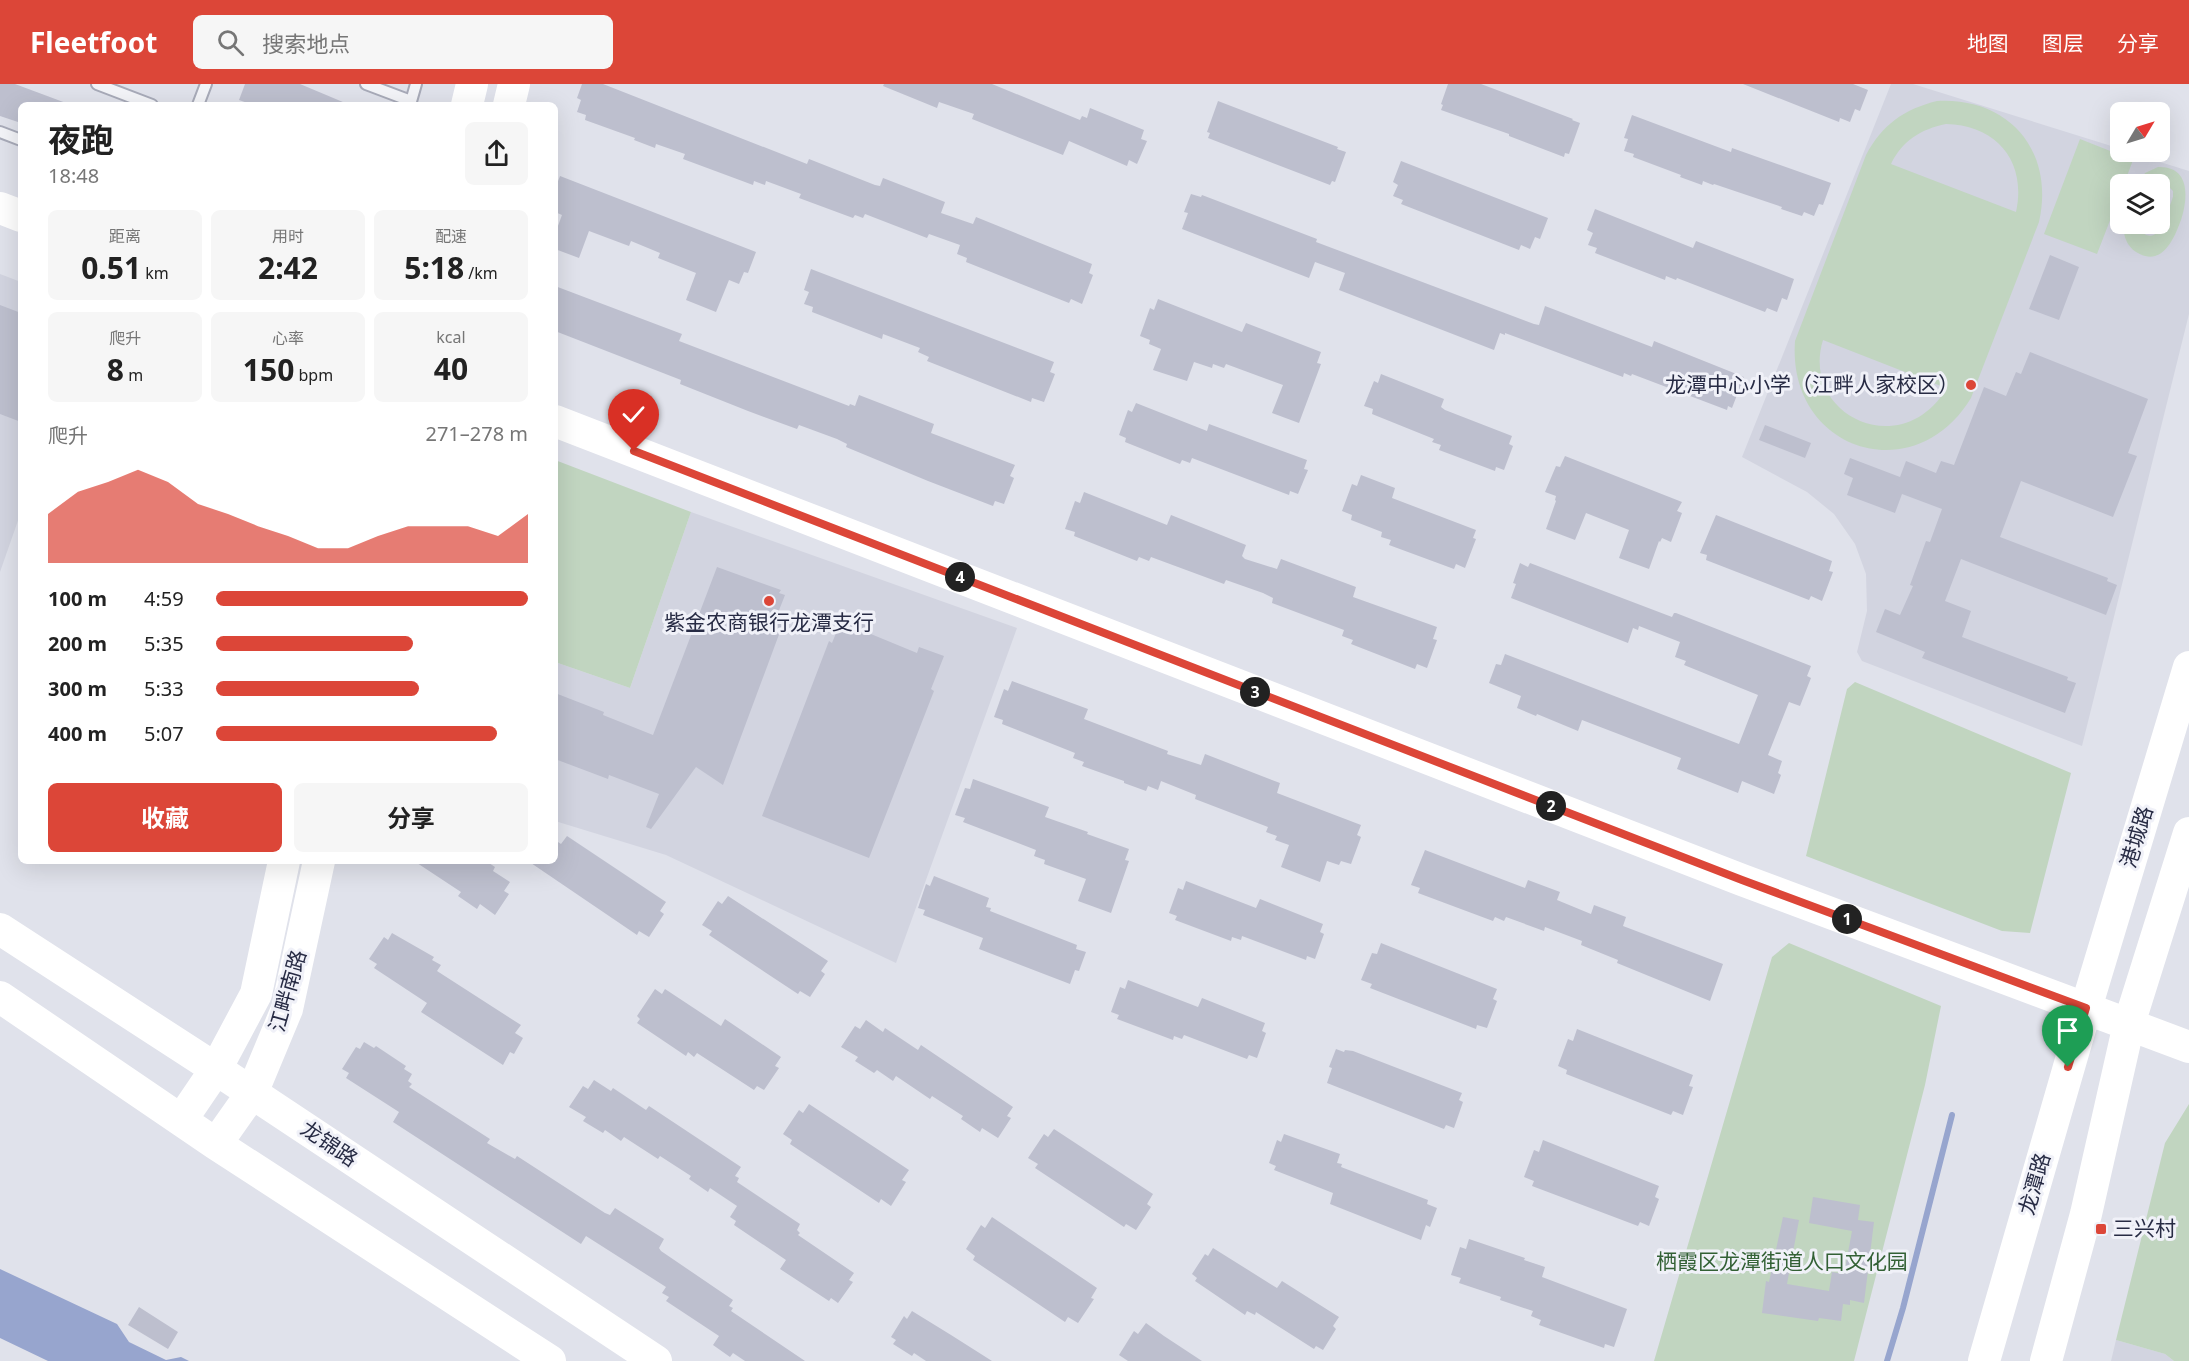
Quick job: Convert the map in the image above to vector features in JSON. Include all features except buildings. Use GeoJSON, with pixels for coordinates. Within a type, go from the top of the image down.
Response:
{"type":"FeatureCollection","features":[{"type":"Feature","properties":{"kind":"street"},"geometry":{"type":"LineString","coordinates":[[468,102],[472,84]]}},
{"type":"Feature","properties":{"kind":"street"},"geometry":{"type":"LineString","coordinates":[[510,102],[514,84]]}},
{"type":"Feature","properties":{"kind":"street"},"geometry":{"type":"LineString","coordinates":[[0,208],[18,215]]}},
{"type":"Feature","properties":{"kind":"street"},"geometry":{"type":"LineString","coordinates":[[558,421],[1742,880],[2189,1047]]}},
{"type":"Feature","properties":{"kind":"street","name":"港城路"},"geometry":{"type":"LineString","coordinates":[[2086,1008],[2189,667]]}},
{"type":"Feature","properties":{"kind":"street"},"geometry":{"type":"LineString","coordinates":[[2046,1361],[2086,1214],[2129,1024],[2189,833]]}},
{"type":"Feature","properties":{"kind":"street","name":"江畔南路"},"geometry":{"type":"LineString","coordinates":[[182,1119],[216,1069],[256,994],[283,864]]}},
{"type":"Feature","properties":{"kind":"street","name":"江畔南路"},"geometry":{"type":"LineString","coordinates":[[216,1144],[252,1093],[287,1009],[318,864]]}},
{"type":"Feature","properties":{"kind":"street","name":"龙锦路"},"geometry":{"type":"LineString","coordinates":[[0,929],[216,1069],[656,1361]]}},
{"type":"Feature","properties":{"kind":"street"},"geometry":{"type":"LineString","coordinates":[[0,998],[216,1144],[550,1361]]}},
{"type":"Feature","properties":{"kind":"street","name":"龙潭路"},"geometry":{"type":"LineString","coordinates":[[1984,1361],[2086,1008]]}},
{"type":"Feature","properties":{"kind":"lane"},"geometry":{"type":"LineString","coordinates":[[97,84],[144,102]]}},
{"type":"Feature","properties":{"kind":"lane"},"geometry":{"type":"LineString","coordinates":[[199,102],[206,84]]}},
{"type":"Feature","properties":{"kind":"lane"},"geometry":{"type":"LineString","coordinates":[[366,84],[408,102]]}},
{"type":"Feature","properties":{"kind":"lane"},"geometry":{"type":"LineString","coordinates":[[410,102],[416,84]]}},
{"type":"Feature","properties":{"kind":"lane"},"geometry":{"type":"LineString","coordinates":[[0,132],[18,139]]}},
{"type":"Feature","properties":{"kind":"shaded area","name":"龙潭中心小学（江畔人家校区）"},"geometry":{"type":"Polygon","coordinates":[[[1891,84],[1913,84],[2110,146],[2110,162],[2160,162],[2189,171],[2189,314],[2082,746],[1862,661],[1857,652],[1867,611],[1866,574],[1855,544],[1834,514],[1807,492],[1742,457],[1891,84]]]}},
{"type":"Feature","properties":{"kind":"shaded area"},"geometry":{"type":"Polygon","coordinates":[[[0,274],[18,281],[18,521],[0,572],[0,274]]]}},
{"type":"Feature","properties":{"kind":"shaded area"},"geometry":{"type":"Polygon","coordinates":[[[691,512],[1017,628],[896,963],[666,855],[558,822],[558,663],[630,688],[691,512]]]}},
{"type":"Feature","properties":{"kind":"shaded area"},"geometry":{"type":"Polygon","coordinates":[[[2116,1340],[2165,1354],[2174,1361],[2111,1361],[2116,1340]]]}},
{"type":"Feature","properties":{"kind":"green space"},"geometry":{"type":"Polygon","coordinates":[[[1937,101],[1963,102],[1986,108],[2005,119],[2021,133],[2033,151],[2040,173],[2042,196],[2039,222],[1971,398],[1947,427],[1918,444],[1888,450],[1859,446],[1832,432],[1811,409],[1798,379],[1795,341],[1872,144],[1895,120],[1925,104],[1937,101]],[[1946,124],[1928,129],[1913,137],[1895,156],[1891,164],[2016,212],[2017,177],[2012,162],[2004,150],[1980,131],[1946,124]],[[1823,340],[1820,367],[1826,390],[1840,408],[1859,421],[1881,426],[1905,423],[1928,411],[1947,388],[1946,388],[1823,340]]]}},
{"type":"Feature","properties":{"kind":"green space"},"geometry":{"type":"Polygon","coordinates":[[[2080,139],[2110,151],[2110,162],[2132,162],[2128,174],[2110,174],[2110,220],[2097,254],[2044,234],[2080,139]]]}},
{"type":"Feature","properties":{"kind":"green space"},"geometry":{"type":"Polygon","coordinates":[[[2158,167],[2176,171],[2184,184],[2185,192],[2184,211],[2171,243],[2160,254],[2153,256],[2145,256],[2136,252],[2128,243],[2125,234],[2148,236],[2170,234],[2170,206],[2173,191],[2170,188],[2170,174],[2145,173],[2158,167]]]}},
{"type":"Feature","properties":{"kind":"green space"},"geometry":{"type":"Polygon","coordinates":[[[558,461],[691,512],[630,688],[558,663],[558,461]]]}},
{"type":"Feature","properties":{"kind":"green space"},"geometry":{"type":"Polygon","coordinates":[[[1855,682],[2071,773],[2030,933],[2002,931],[1806,856],[1847,689],[1855,682]]]}},
{"type":"Feature","properties":{"kind":"green space","name":"栖霞区龙潭街道人口文化园"},"geometry":{"type":"Polygon","coordinates":[[[1789,943],[1941,1006],[1925,1085],[1854,1361],[1654,1361],[1772,957],[1789,943]]]}},
{"type":"Feature","properties":{"kind":"green space"},"geometry":{"type":"Polygon","coordinates":[[[2189,1104],[2189,1361],[2174,1361],[2165,1354],[2116,1340],[2165,1143],[2189,1104]]]}},
{"type":"Feature","properties":{"kind":"water"},"geometry":{"type":"Polygon","coordinates":[[[0,1269],[117,1324],[129,1342],[166,1360],[181,1357],[189,1361],[48,1361],[0,1338],[0,1269]]]}},
{"type":"Feature","properties":{"kind":"waterway"},"geometry":{"type":"LineString","coordinates":[[1887,1361],[1903,1308],[1952,1115]]}},
{"type":"Feature","properties":{"kind":"place","name":"龙潭中心小学（江畔人家校区）"},"geometry":{"type":"Point","coordinates":[1971,385]}},
{"type":"Feature","properties":{"kind":"place","name":"紫金农商银行龙潭支行"},"geometry":{"type":"Point","coordinates":[769,601]}},
{"type":"Feature","properties":{"kind":"place","name":"三兴村"},"geometry":{"type":"Point","coordinates":[2101,1229]}},
{"type":"Feature","properties":{"kind":"route"},"geometry":{"type":"LineString","coordinates":[[634,451],[1742,880],[2086,1008],[2068,1067]]}}]}
